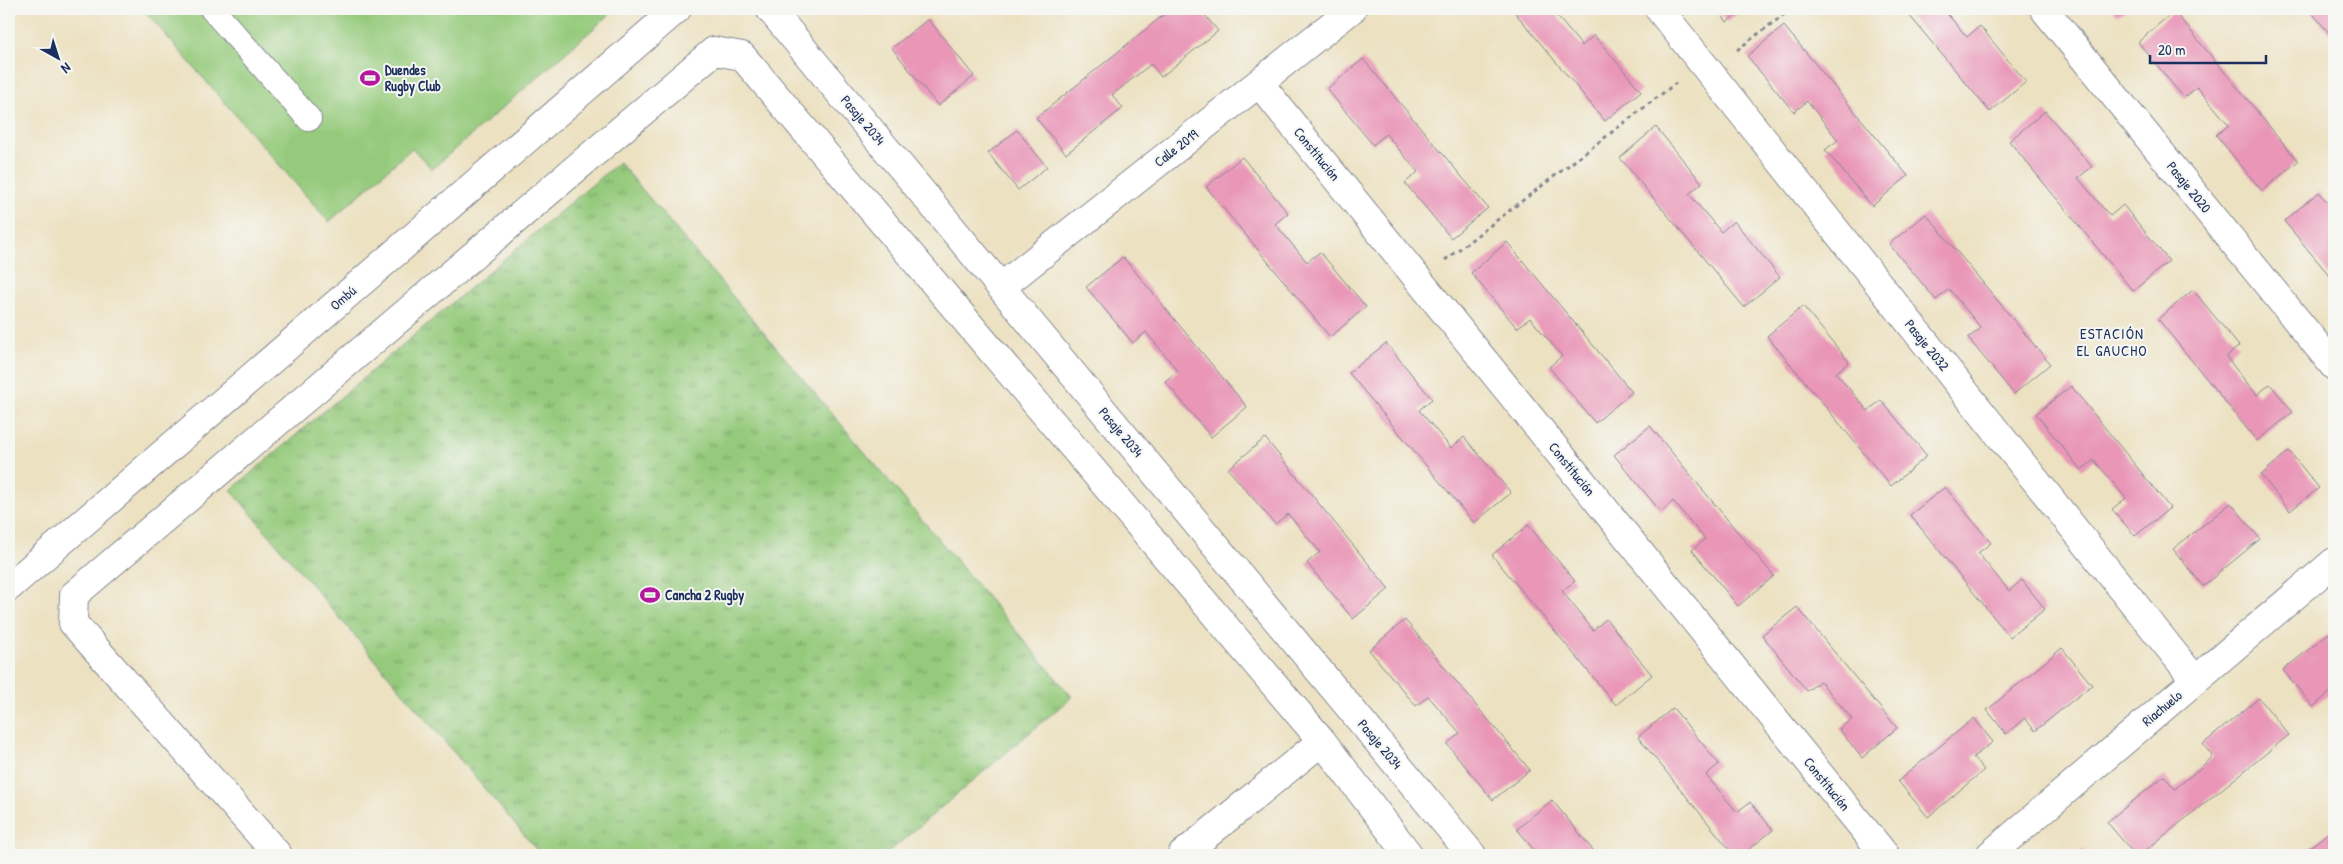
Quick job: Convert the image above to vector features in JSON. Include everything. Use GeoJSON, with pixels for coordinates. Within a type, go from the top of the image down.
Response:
{"type":"FeatureCollection","features":[{"type":"Feature","properties":{"kind":"street","name":"Ombú"},"geometry":{"type":"LineString","coordinates":[[9,587],[677,9]]}},
{"type":"Feature","properties":{"kind":"street","name":"Pasaje 2034"},"geometry":{"type":"LineString","coordinates":[[770,9],[1472,855]]}},
{"type":"Feature","properties":{"kind":"street","name":"Calle 2019"},"geometry":{"type":"LineString","coordinates":[[1001,287],[1352,9]]}},
{"type":"Feature","properties":{"kind":"street","name":"Pasaje 2032"},"geometry":{"type":"LineString","coordinates":[[1659,9],[2195,680]]}},
{"type":"Feature","properties":{"kind":"street","name":"Pasaje 2020"},"geometry":{"type":"LineString","coordinates":[[2044,9],[2334,366]]}},
{"type":"Feature","properties":{"kind":"street"},"geometry":{"type":"LineString","coordinates":[[278,855],[73,623],[74,595],[714,51],[742,56],[1322,740],[1409,855]]}},
{"type":"Feature","properties":{"kind":"street","name":"Constitución"},"geometry":{"type":"LineString","coordinates":[[1259,83],[1885,855]]}},
{"type":"Feature","properties":{"kind":"street","name":"Riachuelo"},"geometry":{"type":"LineString","coordinates":[[1990,855],[2334,562]]}},
{"type":"Feature","properties":{"kind":"street"},"geometry":{"type":"LineString","coordinates":[[1182,855],[1322,740]]}},
{"type":"Feature","properties":{"kind":"lane"},"geometry":{"type":"LineString","coordinates":[[212,9],[309,119]]}},
{"type":"Feature","properties":{"kind":"path"},"geometry":{"type":"LineString","coordinates":[[1419,280],[1667,88],[1743,47],[1791,9]]}},
{"type":"Feature","properties":{"kind":"green space","name":"Duendes Rugby Club"},"geometry":{"type":"Polygon","coordinates":[[[143,9],[616,9],[432,169],[412,148],[329,222],[143,9]]]}},
{"type":"Feature","properties":{"kind":"green space","name":"Cancha 2 Rugby"},"geometry":{"type":"Polygon","coordinates":[[[619,162],[1072,697],[885,855],[541,855],[231,490],[619,162]]]}},
{"type":"Feature","properties":{"kind":"building"},"geometry":{"type":"Polygon","coordinates":[[[1171,9],[1200,9],[1218,31],[1161,77],[1151,64],[1112,95],[1123,108],[1066,154],[1036,118],[1171,9]]]}},
{"type":"Feature","properties":{"kind":"building"},"geometry":{"type":"Polygon","coordinates":[[[1512,9],[1551,9],[1582,46],[1594,35],[1641,91],[1605,121],[1512,9]]]}},
{"type":"Feature","properties":{"kind":"building"},"geometry":{"type":"Polygon","coordinates":[[[1717,9],[1743,9],[1727,22],[1717,9]]]}},
{"type":"Feature","properties":{"kind":"building"},"geometry":{"type":"Polygon","coordinates":[[[1904,9],[1943,9],[1967,37],[1980,26],[2026,82],[1990,112],[1904,9]]]}},
{"type":"Feature","properties":{"kind":"building"},"geometry":{"type":"Polygon","coordinates":[[[2113,9],[2127,9],[2118,15],[2113,9]]]}},
{"type":"Feature","properties":{"kind":"building"},"geometry":{"type":"Polygon","coordinates":[[[2309,9],[2334,9],[2334,39],[2309,9]]]}},
{"type":"Feature","properties":{"kind":"building"},"geometry":{"type":"Polygon","coordinates":[[[2174,11],[2298,161],[2262,191],[2216,135],[2229,125],[2197,87],[2184,98],[2138,42],[2174,11]]]}},
{"type":"Feature","properties":{"kind":"building"},"geometry":{"type":"Polygon","coordinates":[[[928,19],[974,76],[938,106],[892,48],[928,19]]]}},
{"type":"Feature","properties":{"kind":"building"},"geometry":{"type":"Polygon","coordinates":[[[1784,26],[1908,176],[1872,206],[1825,150],[1838,140],[1807,101],[1794,112],[1747,56],[1784,26]]]}},
{"type":"Feature","properties":{"kind":"building"},"geometry":{"type":"Polygon","coordinates":[[[1363,59],[1488,208],[1451,238],[1405,183],[1418,172],[1386,134],[1373,145],[1327,89],[1363,59]]]}},
{"type":"Feature","properties":{"kind":"building"},"geometry":{"type":"Polygon","coordinates":[[[2045,111],[2092,167],[2078,178],[2110,216],[2123,205],[2169,261],[2133,291],[2009,141],[2045,111]]]}},
{"type":"Feature","properties":{"kind":"building"},"geometry":{"type":"Polygon","coordinates":[[[1656,127],[1702,183],[1689,194],[1721,232],[1734,221],[1780,277],[1744,307],[1620,158],[1656,127]]]}},
{"type":"Feature","properties":{"kind":"building"},"geometry":{"type":"Polygon","coordinates":[[[1017,130],[1047,167],[1018,190],[988,153],[1017,130]]]}},
{"type":"Feature","properties":{"kind":"building"},"geometry":{"type":"Polygon","coordinates":[[[1242,157],[1288,213],[1275,224],[1307,262],[1320,252],[1366,307],[1330,337],[1206,187],[1242,157]]]}},
{"type":"Feature","properties":{"kind":"building"},"geometry":{"type":"Polygon","coordinates":[[[2319,192],[2334,210],[2334,273],[2330,276],[2284,221],[2319,192]]]}},
{"type":"Feature","properties":{"kind":"building"},"geometry":{"type":"Polygon","coordinates":[[[1926,214],[2050,364],[2014,394],[1968,338],[1981,328],[1949,289],[1936,300],[1889,244],[1926,214]]]}},
{"type":"Feature","properties":{"kind":"building"},"geometry":{"type":"Polygon","coordinates":[[[1507,242],[1632,392],[1595,423],[1549,367],[1562,356],[1530,318],[1517,328],[1471,273],[1507,242]]]}},
{"type":"Feature","properties":{"kind":"building"},"geometry":{"type":"Polygon","coordinates":[[[1123,257],[1247,407],[1211,437],[1165,381],[1178,371],[1146,332],[1133,343],[1086,287],[1123,257]]]}},
{"type":"Feature","properties":{"kind":"building"},"geometry":{"type":"Polygon","coordinates":[[[2193,290],[2239,346],[2226,357],[2257,395],[2270,384],[2293,412],[2257,441],[2158,319],[2193,290]]]}},
{"type":"Feature","properties":{"kind":"building"},"geometry":{"type":"Polygon","coordinates":[[[1803,306],[1849,362],[1836,373],[1868,411],[1881,400],[1927,456],[1891,486],[1767,336],[1803,306]]]}},
{"type":"Feature","properties":{"kind":"building"},"geometry":{"type":"Polygon","coordinates":[[[1386,343],[1432,399],[1419,410],[1451,448],[1464,437],[1511,493],[1474,523],[1349,373],[1386,343]]]}},
{"type":"Feature","properties":{"kind":"building"},"geometry":{"type":"Polygon","coordinates":[[[2071,386],[2170,508],[2135,536],[2112,509],[2126,498],[2094,460],[2081,470],[2036,414],[2071,386]]]}},
{"type":"Feature","properties":{"kind":"building"},"geometry":{"type":"Polygon","coordinates":[[[1650,426],[1774,576],[1738,606],[1692,550],[1705,539],[1673,501],[1661,512],[1614,455],[1650,426]]]}},
{"type":"Feature","properties":{"kind":"building"},"geometry":{"type":"Polygon","coordinates":[[[1265,438],[1389,589],[1353,619],[1307,563],[1320,552],[1288,514],[1275,524],[1228,469],[1265,438]]]}},
{"type":"Feature","properties":{"kind":"building"},"geometry":{"type":"Polygon","coordinates":[[[2289,451],[2319,488],[2290,511],[2261,475],[2289,451]]]}},
{"type":"Feature","properties":{"kind":"building"},"geometry":{"type":"Polygon","coordinates":[[[1945,487],[1991,543],[1978,553],[2009,591],[2022,580],[2045,609],[2010,637],[1910,515],[1945,487]]]}},
{"type":"Feature","properties":{"kind":"building"},"geometry":{"type":"Polygon","coordinates":[[[2231,503],[2260,539],[2203,586],[2173,549],[2231,503]]]}},
{"type":"Feature","properties":{"kind":"building"},"geometry":{"type":"Polygon","coordinates":[[[1528,525],[1575,581],[1562,591],[1593,630],[1606,619],[1652,675],[1616,705],[1492,555],[1528,525]]]}},
{"type":"Feature","properties":{"kind":"building"},"geometry":{"type":"Polygon","coordinates":[[[1797,607],[1897,728],[1862,758],[1839,729],[1852,719],[1820,681],[1807,691],[1762,635],[1797,607]]]}},
{"type":"Feature","properties":{"kind":"building"},"geometry":{"type":"Polygon","coordinates":[[[1405,620],[1530,770],[1493,800],[1447,744],[1460,733],[1428,696],[1416,706],[1369,650],[1405,620]]]}},
{"type":"Feature","properties":{"kind":"building"},"geometry":{"type":"Polygon","coordinates":[[[2334,629],[2334,689],[2313,707],[2283,670],[2334,629]]]}},
{"type":"Feature","properties":{"kind":"building"},"geometry":{"type":"Polygon","coordinates":[[[2062,648],[2092,685],[2035,731],[2025,718],[2006,734],[1987,710],[2062,648]]]}},
{"type":"Feature","properties":{"kind":"building"},"geometry":{"type":"Polygon","coordinates":[[[2259,698],[2289,735],[2140,855],[2135,855],[2107,822],[2164,776],[2175,789],[2213,757],[2203,744],[2259,698]]]}},
{"type":"Feature","properties":{"kind":"building"},"geometry":{"type":"Polygon","coordinates":[[[1673,708],[1719,764],[1706,775],[1737,812],[1750,802],[1773,830],[1742,855],[1734,855],[1638,737],[1673,708]]]}},
{"type":"Feature","properties":{"kind":"building"},"geometry":{"type":"Polygon","coordinates":[[[1974,718],[1993,742],[1973,757],[1984,770],[1928,817],[1898,781],[1974,718]]]}},
{"type":"Feature","properties":{"kind":"building"},"geometry":{"type":"Polygon","coordinates":[[[1552,800],[1597,855],[1538,855],[1517,829],[1552,800]]]}},
{"type":"Feature","properties":{"kind":"building"},"geometry":{"type":"Polygon","coordinates":[[[2334,828],[2334,855],[2300,855],[2334,828]]]}},
{"type":"Feature","properties":{"kind":"building"},"geometry":{"type":"Polygon","coordinates":[[[2083,849],[2088,855],[2075,855],[2083,849]]]}},
{"type":"Feature","properties":{"kind":"place","name":"Duendes Rugby Club"},"geometry":{"type":"Point","coordinates":[370,78]}},
{"type":"Feature","properties":{"kind":"place","name":"Cancha 2 Rugby"},"geometry":{"type":"Point","coordinates":[650,595]}},
{"type":"Feature","properties":{"kind":"district","name":"ESTACIÓN EL GAUCHO"},"geometry":{"type":"Point","coordinates":[2112,342]}}]}
